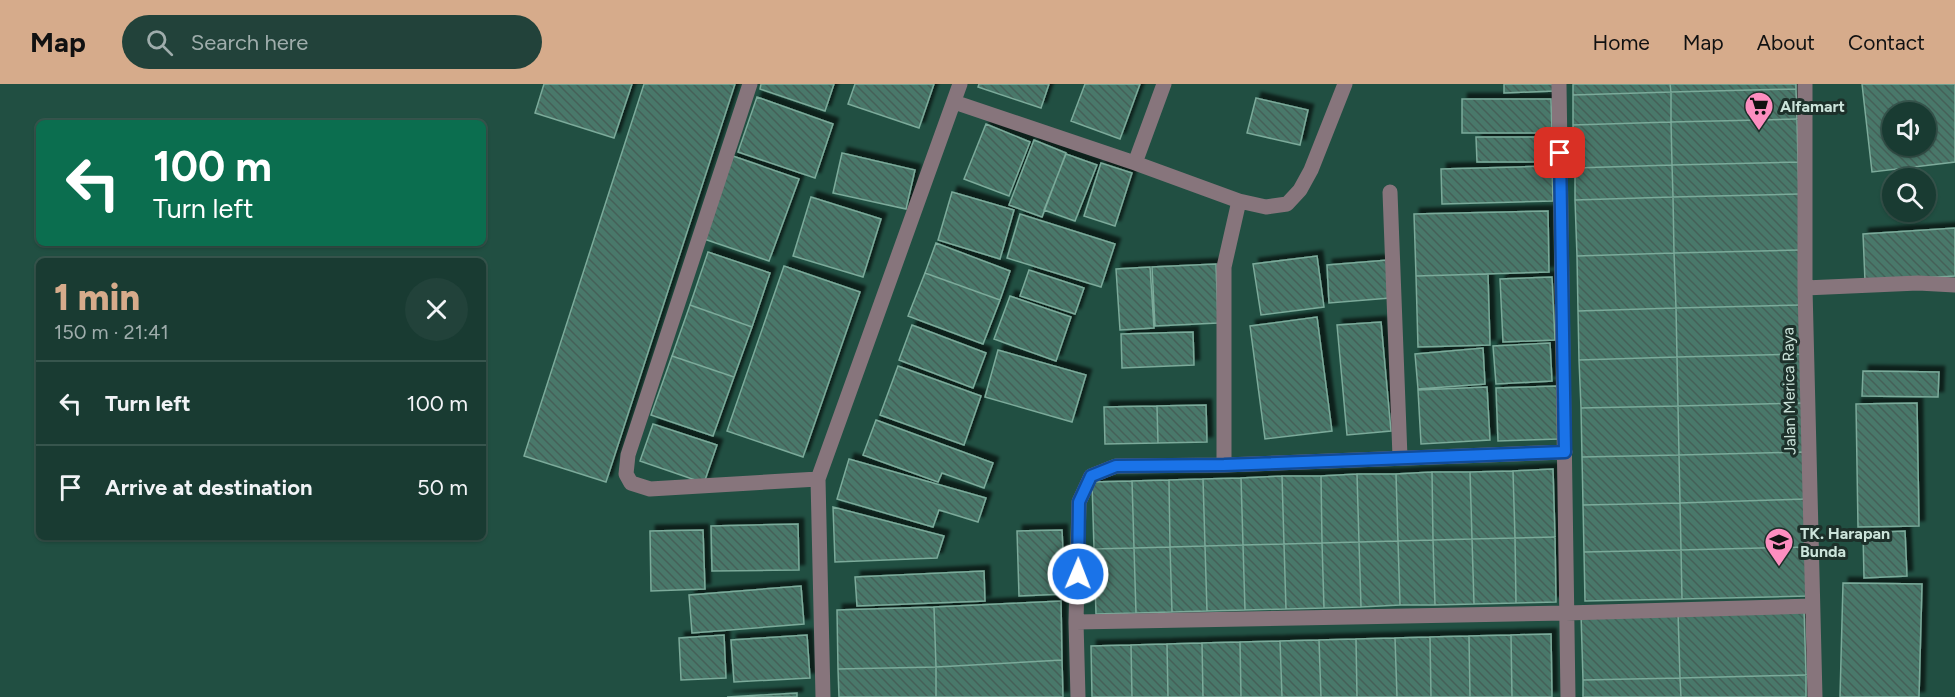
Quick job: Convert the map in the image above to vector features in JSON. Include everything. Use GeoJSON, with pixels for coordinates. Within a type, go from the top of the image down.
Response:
{"type":"FeatureCollection","features":[{"type":"Feature","properties":{"kind":"street"},"geometry":{"type":"LineString","coordinates":[[750,84],[628,455],[626,474],[631,483],[651,489],[818,479]]}},
{"type":"Feature","properties":{"kind":"street"},"geometry":{"type":"LineString","coordinates":[[823,697],[818,479],[960,84]]}},
{"type":"Feature","properties":{"kind":"street"},"geometry":{"type":"LineString","coordinates":[[1135,163],[1164,84]]}},
{"type":"Feature","properties":{"kind":"street"},"geometry":{"type":"LineString","coordinates":[[954,102],[1239,201],[1266,207],[1287,204],[1300,190],[1311,170],[1345,84]]}},
{"type":"Feature","properties":{"kind":"street"},"geometry":{"type":"LineString","coordinates":[[1558,84],[1568,697]]}},
{"type":"Feature","properties":{"kind":"street","name":"Jalan Merica Raya"},"geometry":{"type":"LineString","coordinates":[[1805,84],[1805,288],[1815,697]]}},
{"type":"Feature","properties":{"kind":"street"},"geometry":{"type":"LineString","coordinates":[[1390,192],[1400,457]]}},
{"type":"Feature","properties":{"kind":"street"},"geometry":{"type":"LineString","coordinates":[[1224,465],[1224,267],[1239,201]]}},
{"type":"Feature","properties":{"kind":"street"},"geometry":{"type":"LineString","coordinates":[[1805,288],[1918,282],[1955,285]]}},
{"type":"Feature","properties":{"kind":"street"},"geometry":{"type":"LineString","coordinates":[[1078,697],[1076,622],[1079,502],[1091,476],[1116,466],[1224,465],[1565,452]]}},
{"type":"Feature","properties":{"kind":"street"},"geometry":{"type":"LineString","coordinates":[[1076,622],[1566,614],[1812,606]]}},
{"type":"Feature","properties":{"kind":"building"},"geometry":{"type":"Polygon","coordinates":[[[544,84],[632,84],[614,138],[535,113],[544,84]]]}},
{"type":"Feature","properties":{"kind":"building"},"geometry":{"type":"Polygon","coordinates":[[[644,84],[735,84],[606,482],[524,456],[644,84]]]}},
{"type":"Feature","properties":{"kind":"building"},"geometry":{"type":"Polygon","coordinates":[[[761,84],[834,84],[825,111],[760,89],[761,84]]]}},
{"type":"Feature","properties":{"kind":"building"},"geometry":{"type":"Polygon","coordinates":[[[855,84],[934,84],[919,128],[848,104],[855,84]]]}},
{"type":"Feature","properties":{"kind":"building"},"geometry":{"type":"Polygon","coordinates":[[[979,84],[1049,84],[1041,108],[978,87],[979,84]]]}},
{"type":"Feature","properties":{"kind":"building"},"geometry":{"type":"Polygon","coordinates":[[[1085,84],[1140,84],[1120,139],[1071,121],[1085,84]]]}},
{"type":"Feature","properties":{"kind":"building"},"geometry":{"type":"Polygon","coordinates":[[[1504,84],[1554,84],[1554,91],[1504,93],[1504,84]]]}},
{"type":"Feature","properties":{"kind":"building"},"geometry":{"type":"Polygon","coordinates":[[[1573,84],[1670,84],[1671,92],[1573,95],[1573,84]]]}},
{"type":"Feature","properties":{"kind":"building"},"geometry":{"type":"Polygon","coordinates":[[[1670,84],[1796,84],[1796,89],[1671,92],[1670,84]]]}},
{"type":"Feature","properties":{"kind":"building"},"geometry":{"type":"Polygon","coordinates":[[[1862,84],[1955,84],[1955,162],[1905,168],[1882,168],[1882,171],[1872,172],[1862,84]]]}},
{"type":"Feature","properties":{"kind":"building"},"geometry":{"type":"Polygon","coordinates":[[[1796,89],[1797,119],[1671,122],[1671,92],[1796,89]]]}},
{"type":"Feature","properties":{"kind":"building"},"geometry":{"type":"Polygon","coordinates":[[[1671,92],[1671,122],[1573,125],[1573,95],[1671,92]]]}},
{"type":"Feature","properties":{"kind":"building"},"geometry":{"type":"Polygon","coordinates":[[[757,97],[833,124],[815,178],[738,152],[757,97]]]}},
{"type":"Feature","properties":{"kind":"building"},"geometry":{"type":"Polygon","coordinates":[[[1256,98],[1308,110],[1300,145],[1247,133],[1256,98]]]}},
{"type":"Feature","properties":{"kind":"building"},"geometry":{"type":"Polygon","coordinates":[[[1462,99],[1551,99],[1552,133],[1462,133],[1462,99]]]}},
{"type":"Feature","properties":{"kind":"building"},"geometry":{"type":"Polygon","coordinates":[[[1797,119],[1798,162],[1672,165],[1671,122],[1797,119]]]}},
{"type":"Feature","properties":{"kind":"building"},"geometry":{"type":"Polygon","coordinates":[[[1671,122],[1672,165],[1575,168],[1573,125],[1671,122]]]}},
{"type":"Feature","properties":{"kind":"building"},"geometry":{"type":"Polygon","coordinates":[[[986,124],[1030,142],[1009,196],[964,179],[986,124]]]}},
{"type":"Feature","properties":{"kind":"building"},"geometry":{"type":"Polygon","coordinates":[[[1476,137],[1553,137],[1553,162],[1477,162],[1476,137]]]}},
{"type":"Feature","properties":{"kind":"building"},"geometry":{"type":"Polygon","coordinates":[[[1034,140],[1066,153],[1042,217],[1009,205],[1034,140]]]}},
{"type":"Feature","properties":{"kind":"building"},"geometry":{"type":"Polygon","coordinates":[[[842,153],[915,170],[906,209],[833,193],[842,153]]]}},
{"type":"Feature","properties":{"kind":"building"},"geometry":{"type":"Polygon","coordinates":[[[1066,154],[1097,165],[1075,221],[1044,210],[1066,154]]]}},
{"type":"Feature","properties":{"kind":"building"},"geometry":{"type":"Polygon","coordinates":[[[733,156],[799,179],[769,261],[704,239],[733,156]]]}},
{"type":"Feature","properties":{"kind":"building"},"geometry":{"type":"Polygon","coordinates":[[[1798,162],[1799,194],[1673,197],[1672,165],[1798,162]]]}},
{"type":"Feature","properties":{"kind":"building"},"geometry":{"type":"Polygon","coordinates":[[[1101,163],[1132,173],[1115,226],[1084,216],[1101,163]]]}},
{"type":"Feature","properties":{"kind":"building"},"geometry":{"type":"Polygon","coordinates":[[[1672,165],[1673,197],[1575,200],[1575,168],[1672,165]]]}},
{"type":"Feature","properties":{"kind":"building"},"geometry":{"type":"Polygon","coordinates":[[[1552,166],[1553,201],[1442,204],[1441,169],[1552,166]]]}},
{"type":"Feature","properties":{"kind":"building"},"geometry":{"type":"Polygon","coordinates":[[[952,192],[1014,210],[1000,259],[938,240],[952,192]]]}},
{"type":"Feature","properties":{"kind":"building"},"geometry":{"type":"Polygon","coordinates":[[[1799,194],[1800,250],[1674,253],[1673,197],[1799,194]]]}},
{"type":"Feature","properties":{"kind":"building"},"geometry":{"type":"Polygon","coordinates":[[[811,197],[881,219],[863,277],[793,256],[811,197]]]}},
{"type":"Feature","properties":{"kind":"building"},"geometry":{"type":"Polygon","coordinates":[[[1673,197],[1674,253],[1577,256],[1575,200],[1673,197]]]}},
{"type":"Feature","properties":{"kind":"building"},"geometry":{"type":"Polygon","coordinates":[[[1548,211],[1549,272],[1416,276],[1414,214],[1548,211]]]}},
{"type":"Feature","properties":{"kind":"building"},"geometry":{"type":"Polygon","coordinates":[[[1020,214],[1115,244],[1101,287],[1007,258],[1020,214]]]}},
{"type":"Feature","properties":{"kind":"building"},"geometry":{"type":"Polygon","coordinates":[[[1955,228],[1955,276],[1865,281],[1863,234],[1955,228]]]}},
{"type":"Feature","properties":{"kind":"building"},"geometry":{"type":"Polygon","coordinates":[[[936,243],[1010,271],[1000,300],[925,273],[936,243]]]}},
{"type":"Feature","properties":{"kind":"building"},"geometry":{"type":"Polygon","coordinates":[[[1800,250],[1801,305],[1676,308],[1674,253],[1800,250]]]}},
{"type":"Feature","properties":{"kind":"building"},"geometry":{"type":"Polygon","coordinates":[[[708,252],[770,273],[752,327],[690,305],[708,252]]]}},
{"type":"Feature","properties":{"kind":"building"},"geometry":{"type":"Polygon","coordinates":[[[1674,253],[1676,308],[1578,311],[1577,256],[1674,253]]]}},
{"type":"Feature","properties":{"kind":"building"},"geometry":{"type":"Polygon","coordinates":[[[1317,256],[1324,307],[1261,315],[1253,264],[1317,256]]]}},
{"type":"Feature","properties":{"kind":"building"},"geometry":{"type":"Polygon","coordinates":[[[1388,260],[1390,298],[1329,303],[1327,265],[1388,260]]]}},
{"type":"Feature","properties":{"kind":"building"},"geometry":{"type":"Polygon","coordinates":[[[1216,264],[1218,323],[1155,326],[1152,267],[1216,264]]]}},
{"type":"Feature","properties":{"kind":"building"},"geometry":{"type":"Polygon","coordinates":[[[784,266],[860,292],[803,457],[727,431],[784,266]]]}},
{"type":"Feature","properties":{"kind":"building"},"geometry":{"type":"Polygon","coordinates":[[[1150,267],[1154,328],[1120,330],[1116,269],[1150,267]]]}},
{"type":"Feature","properties":{"kind":"building"},"geometry":{"type":"Polygon","coordinates":[[[1029,270],[1084,288],[1075,314],[1020,296],[1029,270]]]}},
{"type":"Feature","properties":{"kind":"building"},"geometry":{"type":"Polygon","coordinates":[[[925,273],[1000,300],[983,344],[908,316],[925,273]]]}},
{"type":"Feature","properties":{"kind":"building"},"geometry":{"type":"Polygon","coordinates":[[[1488,274],[1490,345],[1418,347],[1416,276],[1488,274]]]}},
{"type":"Feature","properties":{"kind":"building"},"geometry":{"type":"Polygon","coordinates":[[[1552,277],[1555,340],[1503,342],[1500,279],[1552,277]]]}},
{"type":"Feature","properties":{"kind":"building"},"geometry":{"type":"Polygon","coordinates":[[[1010,296],[1071,317],[1056,361],[994,339],[1010,296]]]}},
{"type":"Feature","properties":{"kind":"building"},"geometry":{"type":"Polygon","coordinates":[[[690,305],[752,327],[734,377],[672,356],[690,305]]]}},
{"type":"Feature","properties":{"kind":"building"},"geometry":{"type":"Polygon","coordinates":[[[1801,305],[1802,354],[1677,357],[1676,308],[1801,305]]]}},
{"type":"Feature","properties":{"kind":"building"},"geometry":{"type":"Polygon","coordinates":[[[1676,308],[1677,357],[1579,360],[1578,311],[1676,308]]]}},
{"type":"Feature","properties":{"kind":"building"},"geometry":{"type":"Polygon","coordinates":[[[1317,317],[1332,431],[1265,439],[1250,326],[1317,317]]]}},
{"type":"Feature","properties":{"kind":"building"},"geometry":{"type":"Polygon","coordinates":[[[1381,322],[1391,431],[1347,435],[1337,325],[1381,322]]]}},
{"type":"Feature","properties":{"kind":"building"},"geometry":{"type":"Polygon","coordinates":[[[912,325],[986,353],[973,388],[899,360],[912,325]]]}},
{"type":"Feature","properties":{"kind":"building"},"geometry":{"type":"Polygon","coordinates":[[[1193,332],[1194,365],[1122,368],[1121,334],[1193,332]]]}},
{"type":"Feature","properties":{"kind":"building"},"geometry":{"type":"Polygon","coordinates":[[[1550,343],[1552,381],[1496,384],[1493,346],[1550,343]]]}},
{"type":"Feature","properties":{"kind":"building"},"geometry":{"type":"Polygon","coordinates":[[[1483,348],[1485,384],[1418,389],[1415,354],[1483,348]]]}},
{"type":"Feature","properties":{"kind":"building"},"geometry":{"type":"Polygon","coordinates":[[[998,350],[1086,375],[1072,422],[985,397],[998,350]]]}},
{"type":"Feature","properties":{"kind":"building"},"geometry":{"type":"Polygon","coordinates":[[[1802,354],[1804,403],[1678,406],[1677,357],[1802,354]]]}},
{"type":"Feature","properties":{"kind":"building"},"geometry":{"type":"Polygon","coordinates":[[[672,356],[734,377],[713,436],[651,415],[672,356]]]}},
{"type":"Feature","properties":{"kind":"building"},"geometry":{"type":"Polygon","coordinates":[[[1677,357],[1678,406],[1581,408],[1579,360],[1677,357]]]}},
{"type":"Feature","properties":{"kind":"building"},"geometry":{"type":"Polygon","coordinates":[[[898,366],[981,396],[964,445],[880,415],[898,366]]]}},
{"type":"Feature","properties":{"kind":"building"},"geometry":{"type":"Polygon","coordinates":[[[1863,371],[1939,372],[1938,397],[1862,396],[1863,371]]]}},
{"type":"Feature","properties":{"kind":"building"},"geometry":{"type":"Polygon","coordinates":[[[1557,386],[1558,439],[1498,441],[1496,388],[1557,386]]]}},
{"type":"Feature","properties":{"kind":"building"},"geometry":{"type":"Polygon","coordinates":[[[1487,387],[1490,440],[1421,444],[1418,390],[1487,387]]]}},
{"type":"Feature","properties":{"kind":"building"},"geometry":{"type":"Polygon","coordinates":[[[1804,403],[1805,452],[1679,455],[1678,406],[1804,403]]]}},
{"type":"Feature","properties":{"kind":"building"},"geometry":{"type":"Polygon","coordinates":[[[1917,403],[1919,526],[1858,527],[1856,404],[1917,403]]]}},
{"type":"Feature","properties":{"kind":"building"},"geometry":{"type":"Polygon","coordinates":[[[1206,405],[1207,442],[1158,443],[1157,406],[1206,405]]]}},
{"type":"Feature","properties":{"kind":"building"},"geometry":{"type":"Polygon","coordinates":[[[1157,406],[1158,443],[1105,444],[1104,407],[1157,406]]]}},
{"type":"Feature","properties":{"kind":"building"},"geometry":{"type":"Polygon","coordinates":[[[1678,406],[1679,455],[1582,457],[1581,408],[1678,406]]]}},
{"type":"Feature","properties":{"kind":"building"},"geometry":{"type":"Polygon","coordinates":[[[876,420],[993,463],[984,488],[942,473],[938,482],[863,455],[876,420]]]}},
{"type":"Feature","properties":{"kind":"building"},"geometry":{"type":"Polygon","coordinates":[[[653,424],[717,445],[704,483],[640,461],[653,424]]]}},
{"type":"Feature","properties":{"kind":"building"},"geometry":{"type":"Polygon","coordinates":[[[1805,452],[1806,499],[1680,503],[1679,455],[1805,452]]]}},
{"type":"Feature","properties":{"kind":"building"},"geometry":{"type":"Polygon","coordinates":[[[1679,455],[1680,503],[1583,505],[1582,457],[1679,455]]]}},
{"type":"Feature","properties":{"kind":"building"},"geometry":{"type":"Polygon","coordinates":[[[849,459],[986,498],[978,522],[939,510],[933,527],[837,499],[849,459]]]}},
{"type":"Feature","properties":{"kind":"building"},"geometry":{"type":"Polygon","coordinates":[[[1553,469],[1555,537],[1515,538],[1513,471],[1553,469]]]}},
{"type":"Feature","properties":{"kind":"building"},"geometry":{"type":"Polygon","coordinates":[[[1513,471],[1515,538],[1472,539],[1470,472],[1513,471]]]}},
{"type":"Feature","properties":{"kind":"building"},"geometry":{"type":"Polygon","coordinates":[[[1432,472],[1470,472],[1472,539],[1433,540],[1432,472]]]}},
{"type":"Feature","properties":{"kind":"building"},"geometry":{"type":"Polygon","coordinates":[[[1432,472],[1433,540],[1398,541],[1396,474],[1432,472]]]}},
{"type":"Feature","properties":{"kind":"building"},"geometry":{"type":"Polygon","coordinates":[[[1357,474],[1396,474],[1398,541],[1359,542],[1357,474]]]}},
{"type":"Feature","properties":{"kind":"building"},"geometry":{"type":"Polygon","coordinates":[[[1357,474],[1359,542],[1322,543],[1321,476],[1357,474]]]}},
{"type":"Feature","properties":{"kind":"building"},"geometry":{"type":"Polygon","coordinates":[[[1282,476],[1321,476],[1322,543],[1284,544],[1282,476]]]}},
{"type":"Feature","properties":{"kind":"building"},"geometry":{"type":"Polygon","coordinates":[[[1282,476],[1284,544],[1243,545],[1241,478],[1282,476]]]}},
{"type":"Feature","properties":{"kind":"building"},"geometry":{"type":"Polygon","coordinates":[[[1241,478],[1243,545],[1205,546],[1203,479],[1241,478]]]}},
{"type":"Feature","properties":{"kind":"building"},"geometry":{"type":"Polygon","coordinates":[[[1203,479],[1205,546],[1170,547],[1169,480],[1203,479]]]}},
{"type":"Feature","properties":{"kind":"building"},"geometry":{"type":"Polygon","coordinates":[[[1169,480],[1170,547],[1134,548],[1132,481],[1169,480]]]}},
{"type":"Feature","properties":{"kind":"building"},"geometry":{"type":"Polygon","coordinates":[[[1132,481],[1134,548],[1094,549],[1092,482],[1132,481]]]}},
{"type":"Feature","properties":{"kind":"building"},"geometry":{"type":"Polygon","coordinates":[[[1806,499],[1807,547],[1681,550],[1680,503],[1806,499]]]}},
{"type":"Feature","properties":{"kind":"building"},"geometry":{"type":"Polygon","coordinates":[[[1680,503],[1681,550],[1584,552],[1583,505],[1680,503]]]}},
{"type":"Feature","properties":{"kind":"building"},"geometry":{"type":"Polygon","coordinates":[[[833,507],[944,536],[937,558],[835,562],[833,507]]]}},
{"type":"Feature","properties":{"kind":"building"},"geometry":{"type":"Polygon","coordinates":[[[798,524],[799,570],[712,571],[711,526],[798,524]]]}},
{"type":"Feature","properties":{"kind":"building"},"geometry":{"type":"Polygon","coordinates":[[[703,530],[705,589],[651,591],[650,531],[703,530]]]}},
{"type":"Feature","properties":{"kind":"building"},"geometry":{"type":"Polygon","coordinates":[[[1062,530],[1065,594],[1019,596],[1017,531],[1062,530]]]}},
{"type":"Feature","properties":{"kind":"building"},"geometry":{"type":"Polygon","coordinates":[[[1905,531],[1907,576],[1864,578],[1863,533],[1905,531]]]}},
{"type":"Feature","properties":{"kind":"building"},"geometry":{"type":"Polygon","coordinates":[[[1555,537],[1556,602],[1516,603],[1515,538],[1555,537]]]}},
{"type":"Feature","properties":{"kind":"building"},"geometry":{"type":"Polygon","coordinates":[[[1515,538],[1516,603],[1474,604],[1472,539],[1515,538]]]}},
{"type":"Feature","properties":{"kind":"building"},"geometry":{"type":"Polygon","coordinates":[[[1472,539],[1474,604],[1435,605],[1433,540],[1472,539]]]}},
{"type":"Feature","properties":{"kind":"building"},"geometry":{"type":"Polygon","coordinates":[[[1433,540],[1435,605],[1400,605],[1398,541],[1433,540]]]}},
{"type":"Feature","properties":{"kind":"building"},"geometry":{"type":"Polygon","coordinates":[[[1398,541],[1400,605],[1361,607],[1359,542],[1398,541]]]}},
{"type":"Feature","properties":{"kind":"building"},"geometry":{"type":"Polygon","coordinates":[[[1359,542],[1361,607],[1324,608],[1322,543],[1359,542]]]}},
{"type":"Feature","properties":{"kind":"building"},"geometry":{"type":"Polygon","coordinates":[[[1322,543],[1324,608],[1286,609],[1284,544],[1322,543]]]}},
{"type":"Feature","properties":{"kind":"building"},"geometry":{"type":"Polygon","coordinates":[[[1284,544],[1286,609],[1245,610],[1243,545],[1284,544]]]}},
{"type":"Feature","properties":{"kind":"building"},"geometry":{"type":"Polygon","coordinates":[[[1243,545],[1245,610],[1207,611],[1205,546],[1243,545]]]}},
{"type":"Feature","properties":{"kind":"building"},"geometry":{"type":"Polygon","coordinates":[[[1205,546],[1207,611],[1172,612],[1170,547],[1205,546]]]}},
{"type":"Feature","properties":{"kind":"building"},"geometry":{"type":"Polygon","coordinates":[[[1170,547],[1172,612],[1136,613],[1134,548],[1170,547]]]}},
{"type":"Feature","properties":{"kind":"building"},"geometry":{"type":"Polygon","coordinates":[[[1807,547],[1808,596],[1682,599],[1681,550],[1807,547]]]}},
{"type":"Feature","properties":{"kind":"building"},"geometry":{"type":"Polygon","coordinates":[[[1134,548],[1136,613],[1096,614],[1094,549],[1134,548]]]}},
{"type":"Feature","properties":{"kind":"building"},"geometry":{"type":"Polygon","coordinates":[[[1681,550],[1682,599],[1585,601],[1584,552],[1681,550]]]}},
{"type":"Feature","properties":{"kind":"building"},"geometry":{"type":"Polygon","coordinates":[[[984,571],[985,601],[857,606],[855,577],[984,571]]]}},
{"type":"Feature","properties":{"kind":"building"},"geometry":{"type":"Polygon","coordinates":[[[1843,583],[1922,584],[1919,697],[1840,697],[1843,583]]]}},
{"type":"Feature","properties":{"kind":"building"},"geometry":{"type":"Polygon","coordinates":[[[801,586],[804,624],[692,633],[689,595],[801,586]]]}},
{"type":"Feature","properties":{"kind":"building"},"geometry":{"type":"Polygon","coordinates":[[[1061,601],[1062,660],[936,667],[934,607],[1061,601]]]}},
{"type":"Feature","properties":{"kind":"building"},"geometry":{"type":"Polygon","coordinates":[[[934,607],[936,667],[838,669],[837,610],[934,607]]]}},
{"type":"Feature","properties":{"kind":"building"},"geometry":{"type":"Polygon","coordinates":[[[1804,609],[1806,675],[1680,678],[1678,612],[1804,609]]]}},
{"type":"Feature","properties":{"kind":"building"},"geometry":{"type":"Polygon","coordinates":[[[1678,612],[1680,678],[1583,680],[1581,614],[1678,612]]]}},
{"type":"Feature","properties":{"kind":"building"},"geometry":{"type":"Polygon","coordinates":[[[1551,634],[1552,697],[1512,697],[1511,635],[1551,634]]]}},
{"type":"Feature","properties":{"kind":"building"},"geometry":{"type":"Polygon","coordinates":[[[724,635],[726,678],[681,680],[679,638],[724,635]]]}},
{"type":"Feature","properties":{"kind":"building"},"geometry":{"type":"Polygon","coordinates":[[[807,635],[810,678],[734,682],[731,640],[807,635]]]}},
{"type":"Feature","properties":{"kind":"building"},"geometry":{"type":"Polygon","coordinates":[[[1511,635],[1512,697],[1470,697],[1469,636],[1511,635]]]}},
{"type":"Feature","properties":{"kind":"building"},"geometry":{"type":"Polygon","coordinates":[[[1469,636],[1470,697],[1431,697],[1430,637],[1469,636]]]}},
{"type":"Feature","properties":{"kind":"building"},"geometry":{"type":"Polygon","coordinates":[[[1430,637],[1431,697],[1397,697],[1395,638],[1430,637]]]}},
{"type":"Feature","properties":{"kind":"building"},"geometry":{"type":"Polygon","coordinates":[[[1395,638],[1397,697],[1357,697],[1356,639],[1395,638]]]}},
{"type":"Feature","properties":{"kind":"building"},"geometry":{"type":"Polygon","coordinates":[[[1356,639],[1357,697],[1321,697],[1319,640],[1356,639]]]}},
{"type":"Feature","properties":{"kind":"building"},"geometry":{"type":"Polygon","coordinates":[[[1319,640],[1321,697],[1282,697],[1280,641],[1319,640]]]}},
{"type":"Feature","properties":{"kind":"building"},"geometry":{"type":"Polygon","coordinates":[[[1280,641],[1282,697],[1241,697],[1240,642],[1280,641]]]}},
{"type":"Feature","properties":{"kind":"building"},"geometry":{"type":"Polygon","coordinates":[[[1240,642],[1241,697],[1203,697],[1202,643],[1240,642]]]}},
{"type":"Feature","properties":{"kind":"building"},"geometry":{"type":"Polygon","coordinates":[[[1202,643],[1203,697],[1168,697],[1167,644],[1202,643]]]}},
{"type":"Feature","properties":{"kind":"building"},"geometry":{"type":"Polygon","coordinates":[[[1167,644],[1168,697],[1132,697],[1131,645],[1167,644]]]}},
{"type":"Feature","properties":{"kind":"building"},"geometry":{"type":"Polygon","coordinates":[[[1131,645],[1132,697],[1092,697],[1091,646],[1131,645]]]}},
{"type":"Feature","properties":{"kind":"building"},"geometry":{"type":"Polygon","coordinates":[[[1062,660],[1063,697],[936,697],[936,667],[1062,660]]]}},
{"type":"Feature","properties":{"kind":"building"},"geometry":{"type":"Polygon","coordinates":[[[936,667],[936,697],[839,697],[838,669],[936,667]]]}},
{"type":"Feature","properties":{"kind":"building"},"geometry":{"type":"Polygon","coordinates":[[[1806,675],[1806,697],[1681,697],[1680,678],[1806,675]]]}},
{"type":"Feature","properties":{"kind":"building"},"geometry":{"type":"Polygon","coordinates":[[[1680,678],[1681,697],[1583,697],[1583,680],[1680,678]]]}},
{"type":"Feature","properties":{"kind":"building"},"geometry":{"type":"Polygon","coordinates":[[[797,693],[797,697],[727,697],[797,693]]]}},
{"type":"Feature","properties":{"kind":"place","name":"Alfamart"},"geometry":{"type":"Point","coordinates":[1759,132]}},
{"type":"Feature","properties":{"kind":"place","name":"TK. Harapan Bunda"},"geometry":{"type":"Point","coordinates":[1779,568]}},
{"type":"Feature","properties":{"kind":"route"},"geometry":{"type":"LineString","coordinates":[[1078,574],[1079,502],[1091,476],[1116,466],[1224,465],[1565,452],[1560,153]]}}]}
